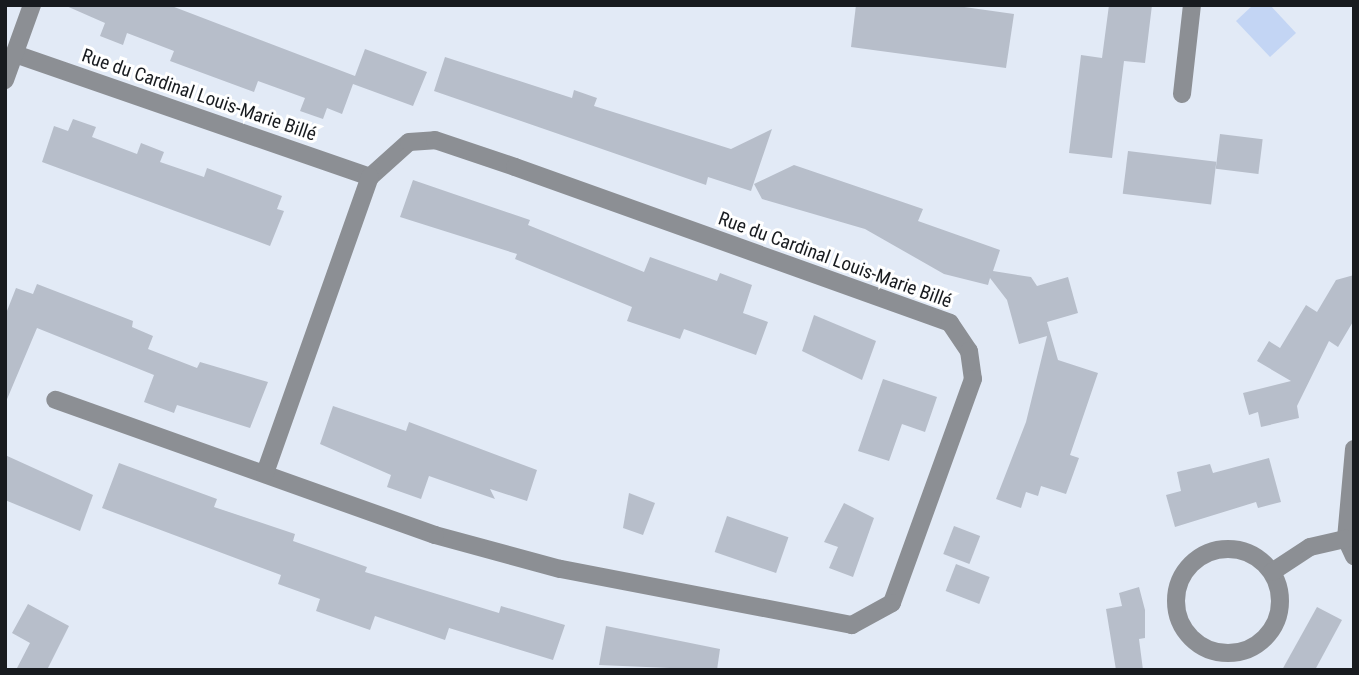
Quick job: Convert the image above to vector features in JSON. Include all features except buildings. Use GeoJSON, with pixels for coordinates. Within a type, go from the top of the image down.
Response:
{"type":"FeatureCollection","features":[{"type":"Feature","properties":{"kind":"street"},"geometry":{"type":"LineString","coordinates":[[5,80],[33,5]]}},
{"type":"Feature","properties":{"kind":"street"},"geometry":{"type":"LineString","coordinates":[[1182,94],[1192,5]]}},
{"type":"Feature","properties":{"kind":"street","name":"Rue du Cardinal Louis-Marie Billé"},"geometry":{"type":"LineString","coordinates":[[15,54],[370,177]]}},
{"type":"Feature","properties":{"kind":"street","name":"Rue du Cardinal Louis-Marie Billé"},"geometry":{"type":"LineString","coordinates":[[55,400],[435,535],[560,569],[852,625],[892,603],[973,379],[969,351],[950,323],[492,159],[435,140],[409,142],[385,157],[370,177],[265,474]]}},
{"type":"Feature","properties":{"kind":"street"},"geometry":{"type":"LineString","coordinates":[[1272,572],[1310,547],[1350,547],[1354,449]]}},
{"type":"Feature","properties":{"kind":"street"},"geometry":{"type":"LineString","coordinates":[[1244,551],[1272,572],[1280,604],[1268,635],[1255,646],[1223,653],[1199,644],[1182,626],[1177,593],[1182,577],[1208,553],[1244,551]]}},
{"type":"Feature","properties":{"kind":"shaded area"},"geometry":{"type":"Polygon","coordinates":[[[1253,5],[1270,5],[1296,33],[1270,57],[1236,21],[1253,5]]]}}]}
